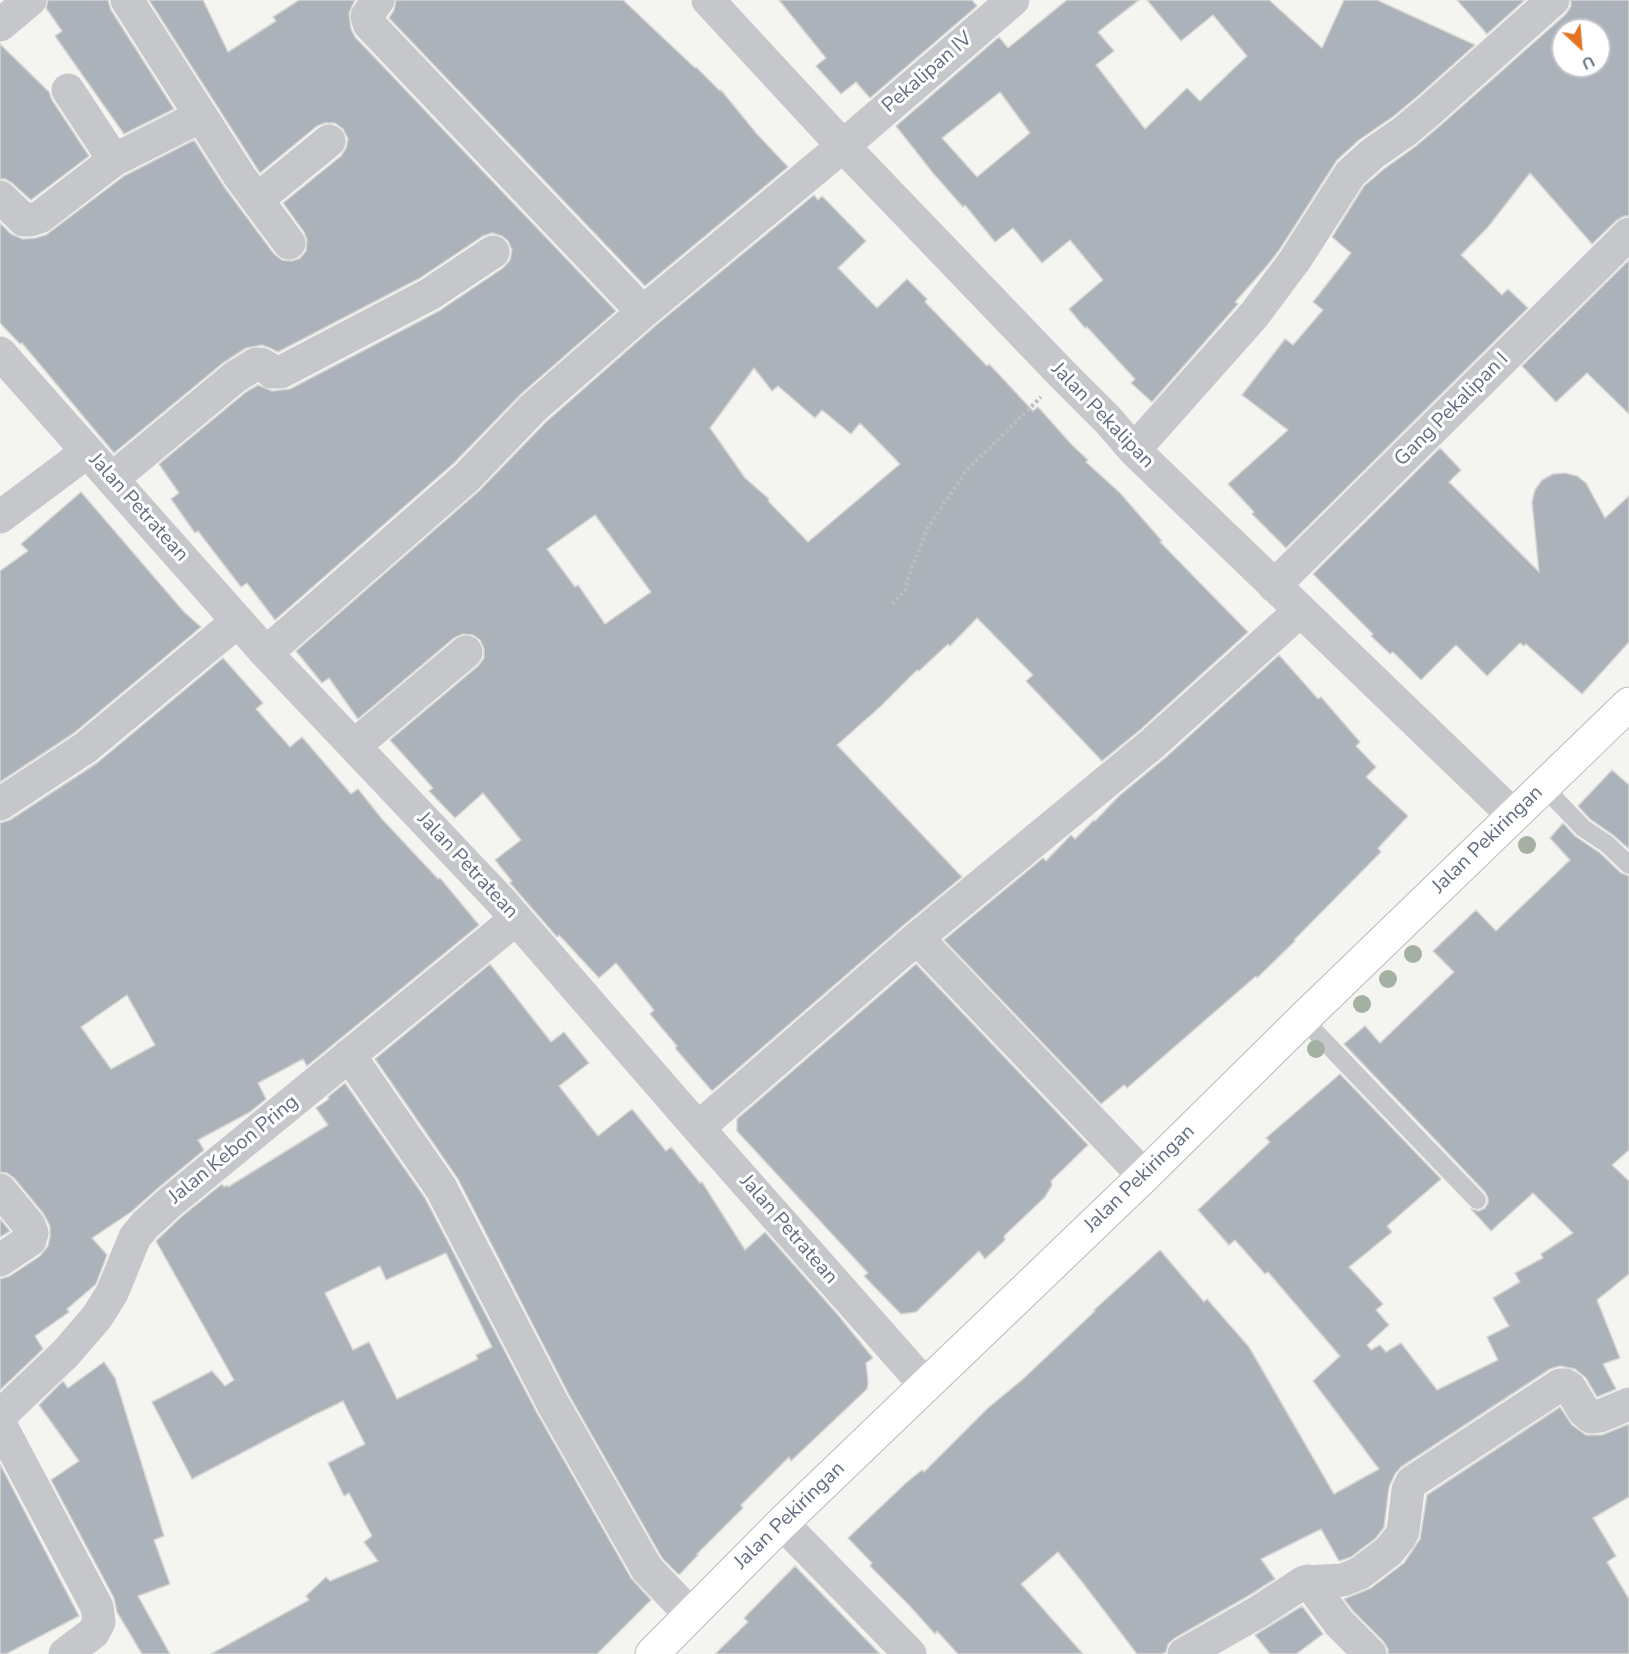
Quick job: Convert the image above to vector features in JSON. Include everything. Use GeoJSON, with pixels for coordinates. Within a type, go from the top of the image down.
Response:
{"type":"FeatureCollection","features":[{"type":"Feature","properties":{"kind":"main road","name":"Jalan Pekiringan"},"geometry":{"type":"LineString","coordinates":[[652,1654],[782,1523],[1144,1176],[1629,704]]}},
{"type":"Feature","properties":{"kind":"street"},"geometry":{"type":"LineString","coordinates":[[0,25],[30,0]]}},
{"type":"Feature","properties":{"kind":"street"},"geometry":{"type":"LineString","coordinates":[[128,0],[240,177],[289,243]]}},
{"type":"Feature","properties":{"kind":"street"},"geometry":{"type":"LineString","coordinates":[[378,0],[367,16],[369,24],[643,312]]}},
{"type":"Feature","properties":{"kind":"street","name":"Jalan Pekalipan"},"geometry":{"type":"LineString","coordinates":[[708,0],[843,146],[1108,420],[1134,450],[1513,815]]}},
{"type":"Feature","properties":{"kind":"street","name":"Pekalipan IV"},"geometry":{"type":"LineString","coordinates":[[266,653],[467,477],[533,408],[643,312],[843,146],[1013,0]]}},
{"type":"Feature","properties":{"kind":"street"},"geometry":{"type":"LineString","coordinates":[[1134,450],[1260,308],[1295,260],[1350,174],[1372,154],[1430,110],[1553,0]]}},
{"type":"Feature","properties":{"kind":"street"},"geometry":{"type":"LineString","coordinates":[[68,90],[114,160]]}},
{"type":"Feature","properties":{"kind":"street"},"geometry":{"type":"LineString","coordinates":[[0,197],[24,220],[40,217],[114,160],[201,116]]}},
{"type":"Feature","properties":{"kind":"street"},"geometry":{"type":"LineString","coordinates":[[258,199],[329,141]]}},
{"type":"Feature","properties":{"kind":"street","name":"Gang Pekalipan I"},"geometry":{"type":"LineString","coordinates":[[1274,586],[1629,234]]}},
{"type":"Feature","properties":{"kind":"street"},"geometry":{"type":"LineString","coordinates":[[111,479],[235,377],[256,364],[261,364],[272,372],[280,372],[430,294],[493,252]]}},
{"type":"Feature","properties":{"kind":"street","name":"Jalan Petratean"},"geometry":{"type":"LineString","coordinates":[[0,353],[266,653],[516,919],[926,1386]]}},
{"type":"Feature","properties":{"kind":"street"},"geometry":{"type":"LineString","coordinates":[[0,517],[87,452]]}},
{"type":"Feature","properties":{"kind":"street"},"geometry":{"type":"LineString","coordinates":[[698,1128],[917,938],[1152,744],[1300,611]]}},
{"type":"Feature","properties":{"kind":"street"},"geometry":{"type":"LineString","coordinates":[[0,804],[86,748],[238,621]]}},
{"type":"Feature","properties":{"kind":"street"},"geometry":{"type":"LineString","coordinates":[[354,746],[466,652]]}},
{"type":"Feature","properties":{"kind":"street","name":"Jalan Kebon Pring"},"geometry":{"type":"LineString","coordinates":[[65,1654],[93,1633],[99,1622],[97,1607],[0,1423],[5,1411],[66,1353],[97,1317],[112,1293],[135,1237],[145,1225],[516,919]]}},
{"type":"Feature","properties":{"kind":"street"},"geometry":{"type":"LineString","coordinates":[[917,938],[1144,1176]]}},
{"type":"Feature","properties":{"kind":"street"},"geometry":{"type":"LineString","coordinates":[[349,1055],[441,1188],[553,1404],[647,1569],[691,1615]]}},
{"type":"Feature","properties":{"kind":"street"},"geometry":{"type":"LineString","coordinates":[[0,1190],[32,1233],[30,1240],[0,1260]]}},
{"type":"Feature","properties":{"kind":"street"},"geometry":{"type":"LineString","coordinates":[[1184,1654],[1258,1612],[1300,1584],[1308,1581],[1334,1582],[1353,1577],[1389,1551],[1400,1537],[1403,1531],[1408,1490],[1413,1482],[1560,1385],[1567,1386],[1591,1417],[1600,1416],[1629,1404]]}},
{"type":"Feature","properties":{"kind":"street"},"geometry":{"type":"LineString","coordinates":[[782,1523],[910,1654]]}},
{"type":"Feature","properties":{"kind":"street"},"geometry":{"type":"LineString","coordinates":[[1308,1581],[1339,1623],[1370,1654]]}},
{"type":"Feature","properties":{"kind":"lane"},"geometry":{"type":"LineString","coordinates":[[1544,786],[1583,828],[1607,844],[1629,865]]}},
{"type":"Feature","properties":{"kind":"lane"},"geometry":{"type":"LineString","coordinates":[[1303,1019],[1477,1200]]}},
{"type":"Feature","properties":{"kind":"path"},"geometry":{"type":"LineString","coordinates":[[892,604],[906,589],[927,529],[966,471],[1063,375]]}},
{"type":"Feature","properties":{"kind":"building"},"geometry":{"type":"Polygon","coordinates":[[[48,0],[108,0],[111,10],[174,109],[124,134],[55,36],[62,31],[46,8],[48,0]]]}},
{"type":"Feature","properties":{"kind":"building"},"geometry":{"type":"Polygon","coordinates":[[[149,0],[203,0],[228,52],[276,21],[273,17],[299,0],[355,0],[349,13],[351,29],[355,37],[616,311],[521,394],[454,463],[275,620],[247,583],[241,587],[198,531],[195,533],[171,499],[179,493],[159,464],[246,392],[258,385],[272,391],[290,389],[439,311],[503,268],[510,260],[512,250],[508,241],[502,236],[492,233],[483,236],[420,278],[278,352],[262,345],[246,348],[223,363],[114,453],[22,343],[20,344],[0,323],[0,223],[11,234],[23,239],[46,235],[124,176],[194,140],[225,188],[274,254],[282,260],[292,261],[300,258],[306,251],[307,240],[304,232],[283,203],[341,156],[348,139],[343,129],[335,123],[317,126],[260,173],[149,0]]]}},
{"type":"Feature","properties":{"kind":"building"},"geometry":{"type":"Polygon","coordinates":[[[396,0],[623,0],[721,90],[756,133],[788,167],[645,286],[389,18],[396,0]]]}},
{"type":"Feature","properties":{"kind":"building"},"geometry":{"type":"Polygon","coordinates":[[[779,0],[972,0],[977,6],[870,98],[856,82],[841,94],[816,66],[826,58],[779,0]]]}},
{"type":"Feature","properties":{"kind":"building"},"geometry":{"type":"Polygon","coordinates":[[[1067,0],[1139,0],[1098,32],[1114,51],[1096,65],[1145,129],[1187,88],[1200,101],[1247,56],[1213,15],[1181,41],[1147,0],[1269,0],[1322,48],[1344,0],[1377,0],[1475,45],[1394,116],[1359,140],[1337,160],[1280,249],[1235,302],[1238,304],[1152,402],[1131,383],[1135,379],[1069,309],[1103,280],[1070,240],[1042,263],[1013,228],[995,242],[965,205],[963,207],[933,173],[896,126],[999,37],[1008,48],[1067,0]],[[1000,92],[942,138],[977,177],[1030,133],[1000,92]]]}},
{"type":"Feature","properties":{"kind":"building"},"geometry":{"type":"Polygon","coordinates":[[[1457,0],[1525,0],[1487,34],[1457,0]]]}},
{"type":"Feature","properties":{"kind":"building"},"geometry":{"type":"Polygon","coordinates":[[[1571,0],[1629,0],[1629,216],[1616,221],[1592,244],[1530,173],[1488,227],[1461,255],[1502,295],[1508,289],[1528,308],[1286,548],[1252,514],[1254,512],[1228,484],[1288,430],[1242,395],[1285,339],[1293,345],[1323,310],[1313,302],[1351,253],[1332,237],[1364,186],[1442,124],[1551,27],[1551,78],[1611,78],[1611,18],[1561,18],[1571,6],[1571,0]]]}},
{"type":"Feature","properties":{"kind":"building"},"geometry":{"type":"Polygon","coordinates":[[[0,44],[49,92],[89,156],[31,200],[12,183],[0,179],[0,44]]]}},
{"type":"Feature","properties":{"kind":"building"},"geometry":{"type":"Polygon","coordinates":[[[814,195],[818,200],[822,196],[866,241],[838,268],[877,308],[907,279],[927,299],[925,302],[987,366],[989,364],[1033,411],[1038,407],[1088,460],[1086,462],[1120,493],[1162,541],[1160,542],[1248,632],[1140,730],[1102,761],[1026,681],[1033,675],[977,618],[950,646],[948,644],[919,671],[917,670],[837,745],[962,877],[712,1091],[675,1048],[677,1046],[650,1014],[654,1010],[616,963],[599,978],[559,935],[557,937],[510,883],[512,881],[495,860],[521,840],[483,793],[455,818],[429,791],[433,788],[390,740],[478,666],[484,658],[484,649],[480,640],[473,635],[463,634],[454,638],[358,719],[329,678],[322,683],[296,651],[479,491],[546,422],[655,326],[814,195]],[[754,368],[710,428],[745,478],[769,499],[768,501],[808,542],[900,464],[860,423],[851,434],[822,410],[815,418],[778,386],[772,391],[754,368]],[[595,515],[547,549],[575,587],[578,585],[605,624],[651,592],[595,515]]]}},
{"type":"Feature","properties":{"kind":"building"},"geometry":{"type":"Polygon","coordinates":[[[1629,260],[1629,414],[1587,373],[1556,402],[1522,366],[1629,260]]]}},
{"type":"Feature","properties":{"kind":"building"},"geometry":{"type":"Polygon","coordinates":[[[1440,448],[1461,470],[1449,482],[1539,572],[1532,502],[1535,490],[1542,480],[1553,474],[1565,473],[1577,476],[1586,483],[1605,518],[1629,496],[1629,642],[1582,694],[1526,644],[1524,646],[1520,643],[1487,676],[1456,645],[1421,680],[1393,652],[1390,654],[1371,636],[1373,634],[1313,574],[1440,448]]]}},
{"type":"Feature","properties":{"kind":"building"},"geometry":{"type":"Polygon","coordinates":[[[81,492],[184,612],[201,627],[74,733],[0,782],[0,571],[28,551],[21,544],[81,492]]]}},
{"type":"Feature","properties":{"kind":"building"},"geometry":{"type":"Polygon","coordinates":[[[1279,655],[1318,699],[1321,697],[1360,742],[1356,746],[1376,767],[1366,777],[1408,816],[1378,848],[1381,852],[1257,978],[1256,976],[1127,1088],[1124,1085],[1101,1104],[944,940],[1043,858],[1046,861],[1071,835],[1075,839],[1120,795],[1165,758],[1279,655]]]}},
{"type":"Feature","properties":{"kind":"building"},"geometry":{"type":"Polygon","coordinates":[[[223,658],[263,703],[256,709],[290,747],[302,737],[351,794],[358,789],[382,819],[438,879],[440,878],[479,925],[307,1066],[303,1059],[258,1083],[266,1099],[250,1112],[198,1140],[204,1150],[131,1212],[92,1238],[107,1255],[96,1284],[67,1309],[69,1312],[35,1336],[43,1349],[0,1390],[0,1279],[10,1276],[40,1256],[48,1246],[50,1226],[43,1213],[14,1178],[7,1173],[0,1172],[0,823],[10,820],[97,763],[223,658]],[[127,995],[81,1027],[111,1069],[155,1045],[127,995]]]}},
{"type":"Feature","properties":{"kind":"building"},"geometry":{"type":"Polygon","coordinates":[[[1612,770],[1629,785],[1629,849],[1590,819],[1578,806],[1612,770]]]}},
{"type":"Feature","properties":{"kind":"building"},"geometry":{"type":"Polygon","coordinates":[[[1563,823],[1575,836],[1600,853],[1621,873],[1629,876],[1629,1150],[1612,1165],[1629,1181],[1629,1274],[1597,1300],[1620,1358],[1603,1364],[1616,1389],[1597,1397],[1586,1378],[1575,1369],[1560,1366],[1550,1369],[1401,1467],[1389,1487],[1384,1527],[1376,1538],[1351,1557],[1339,1561],[1321,1529],[1261,1559],[1275,1579],[1175,1638],[1168,1644],[1166,1652],[1162,1654],[1137,1654],[1058,1552],[1021,1584],[1083,1654],[958,1654],[937,1631],[935,1634],[870,1566],[872,1563],[848,1538],[906,1483],[922,1470],[924,1472],[988,1408],[1022,1380],[1160,1250],[1204,1302],[1207,1299],[1249,1347],[1334,1494],[1379,1469],[1313,1381],[1340,1356],[1268,1272],[1265,1274],[1235,1240],[1229,1245],[1198,1210],[1270,1142],[1266,1138],[1340,1074],[1441,1179],[1387,1226],[1392,1232],[1349,1267],[1383,1304],[1376,1310],[1389,1325],[1367,1345],[1371,1350],[1380,1345],[1386,1352],[1401,1343],[1437,1390],[1498,1360],[1487,1337],[1509,1326],[1493,1298],[1520,1282],[1515,1273],[1543,1258],[1541,1254],[1573,1233],[1533,1193],[1491,1231],[1471,1209],[1479,1211],[1485,1208],[1488,1198],[1485,1192],[1344,1044],[1365,1026],[1380,1043],[1454,972],[1433,951],[1476,910],[1496,931],[1570,860],[1550,838],[1563,823]]]}},
{"type":"Feature","properties":{"kind":"building"},"geometry":{"type":"Polygon","coordinates":[[[490,964],[551,1042],[564,1032],[589,1063],[559,1086],[598,1136],[632,1109],[666,1151],[671,1147],[700,1183],[702,1182],[745,1250],[765,1232],[873,1358],[866,1363],[867,1389],[791,1461],[789,1457],[741,1505],[743,1508],[680,1574],[662,1558],[569,1395],[458,1179],[375,1059],[490,964]]]}},
{"type":"Feature","properties":{"kind":"building"},"geometry":{"type":"Polygon","coordinates":[[[916,964],[1088,1145],[1051,1181],[1052,1185],[1045,1197],[1004,1236],[1005,1240],[985,1259],[979,1251],[916,1312],[901,1314],[864,1276],[868,1273],[737,1131],[737,1119],[916,964]]]}},
{"type":"Feature","properties":{"kind":"building"},"geometry":{"type":"Polygon","coordinates":[[[345,1083],[425,1198],[537,1413],[631,1578],[651,1600],[597,1654],[211,1654],[309,1600],[306,1596],[326,1577],[330,1581],[378,1561],[364,1542],[372,1536],[349,1493],[344,1496],[328,1463],[365,1444],[343,1401],[192,1479],[152,1402],[212,1371],[225,1386],[234,1380],[156,1241],[181,1217],[222,1184],[228,1187],[328,1125],[316,1108],[329,1099],[328,1097],[345,1083]],[[446,1253],[386,1280],[380,1266],[325,1293],[353,1350],[369,1342],[397,1399],[478,1359],[476,1355],[492,1347],[446,1253]]]}},
{"type":"Feature","properties":{"kind":"building"},"geometry":{"type":"Polygon","coordinates":[[[0,1219],[10,1231],[0,1237],[0,1219]]]}},
{"type":"Feature","properties":{"kind":"building"},"geometry":{"type":"Polygon","coordinates":[[[104,1362],[115,1378],[164,1536],[154,1540],[170,1584],[138,1596],[170,1654],[142,1654],[117,1612],[114,1598],[51,1480],[79,1461],[39,1405],[63,1381],[68,1388],[104,1362]]]}},
{"type":"Feature","properties":{"kind":"building"},"geometry":{"type":"Polygon","coordinates":[[[1560,1407],[1572,1425],[1586,1435],[1602,1435],[1629,1424],[1629,1497],[1593,1518],[1616,1556],[1607,1562],[1629,1599],[1629,1654],[1388,1654],[1383,1641],[1344,1599],[1371,1588],[1404,1563],[1420,1539],[1427,1495],[1560,1407]]]}},
{"type":"Feature","properties":{"kind":"building"},"geometry":{"type":"Polygon","coordinates":[[[0,1464],[79,1616],[6,1654],[0,1654],[0,1464]]]}},
{"type":"Feature","properties":{"kind":"building"},"geometry":{"type":"Polygon","coordinates":[[[795,1566],[880,1654],[715,1654],[748,1622],[744,1618],[795,1566]]]}},
{"type":"Feature","properties":{"kind":"building"},"geometry":{"type":"Polygon","coordinates":[[[1302,1606],[1323,1634],[1296,1654],[1270,1654],[1255,1635],[1302,1606]]]}}]}
